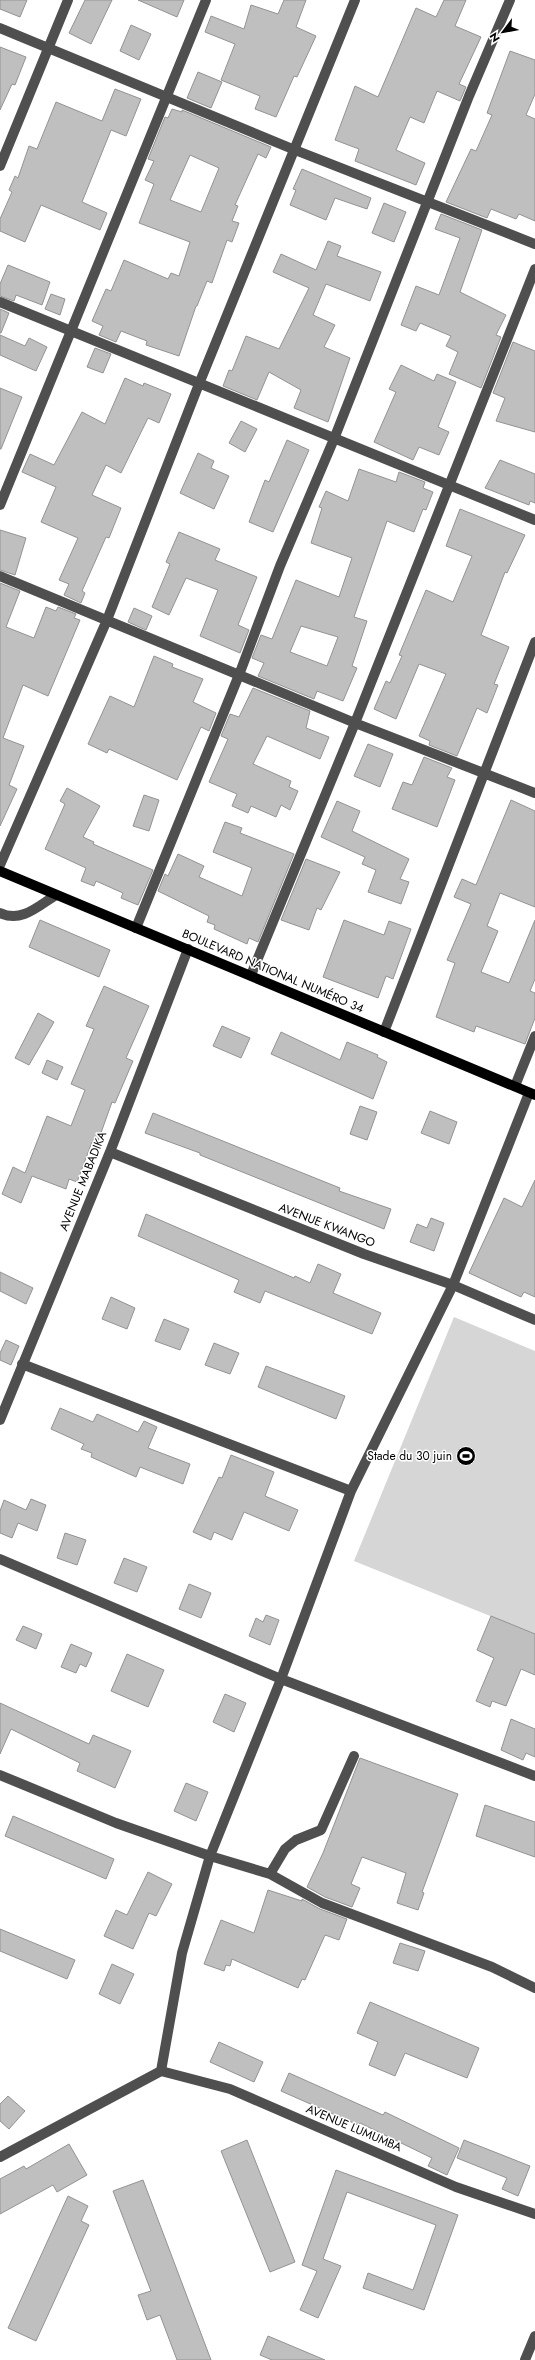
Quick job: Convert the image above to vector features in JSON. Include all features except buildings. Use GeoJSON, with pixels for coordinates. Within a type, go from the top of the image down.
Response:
{"type":"FeatureCollection","features":[{"type":"Feature","properties":{"kind":"main road","name":"BOULEVARD NATIONAL NUMÉRO 34"},"geometry":{"type":"LineString","coordinates":[[0,871],[532,1094]]}},
{"type":"Feature","properties":{"kind":"street"},"geometry":{"type":"LineString","coordinates":[[0,166],[68,0]]}},
{"type":"Feature","properties":{"kind":"street"},"geometry":{"type":"LineString","coordinates":[[0,504],[206,0]]}},
{"type":"Feature","properties":{"kind":"street"},"geometry":{"type":"LineString","coordinates":[[0,865],[107,620],[199,384],[355,0]]}},
{"type":"Feature","properties":{"kind":"street"},"geometry":{"type":"LineString","coordinates":[[136,928],[239,675],[280,566],[334,438],[510,0]]}},
{"type":"Feature","properties":{"kind":"street"},"geometry":{"type":"LineString","coordinates":[[0,28],[295,150],[535,244]]}},
{"type":"Feature","properties":{"kind":"street"},"geometry":{"type":"LineString","coordinates":[[251,975],[355,722],[535,269]]}},
{"type":"Feature","properties":{"kind":"street"},"geometry":{"type":"LineString","coordinates":[[0,302],[72,330],[199,384],[535,520]]}},
{"type":"Feature","properties":{"kind":"street"},"geometry":{"type":"LineString","coordinates":[[0,576],[239,675],[535,793]]}},
{"type":"Feature","properties":{"kind":"street"},"geometry":{"type":"LineString","coordinates":[[384,1032],[535,642]]}},
{"type":"Feature","properties":{"kind":"street"},"geometry":{"type":"LineString","coordinates":[[0,914],[10,918],[22,916],[56,894]]}},
{"type":"Feature","properties":{"kind":"street","name":"AVENUE MABADIKA"},"geometry":{"type":"LineString","coordinates":[[0,1420],[110,1152],[188,949]]}},
{"type":"Feature","properties":{"kind":"street"},"geometry":{"type":"LineString","coordinates":[[515,1086],[535,1036]]}},
{"type":"Feature","properties":{"kind":"street"},"geometry":{"type":"LineString","coordinates":[[0,2157],[161,2071],[182,1953],[210,1856],[282,1679],[351,1491],[453,1285],[532,1094]]}},
{"type":"Feature","properties":{"kind":"street","name":"AVENUE KWANGO"},"geometry":{"type":"LineString","coordinates":[[110,1152],[364,1254],[453,1285],[535,1320]]}},
{"type":"Feature","properties":{"kind":"street"},"geometry":{"type":"LineString","coordinates":[[22,1364],[351,1491]]}},
{"type":"Feature","properties":{"kind":"street"},"geometry":{"type":"LineString","coordinates":[[0,1559],[282,1679],[535,1776]]}},
{"type":"Feature","properties":{"kind":"street"},"geometry":{"type":"LineString","coordinates":[[270,1874],[285,1849],[296,1840],[321,1830],[354,1756]]}},
{"type":"Feature","properties":{"kind":"street"},"geometry":{"type":"LineString","coordinates":[[0,1775],[116,1823],[210,1856],[270,1874],[322,1903],[492,1967],[535,1988]]}},
{"type":"Feature","properties":{"kind":"street","name":"AVENUE LUMUMBA"},"geometry":{"type":"LineString","coordinates":[[161,2071],[230,2089],[456,2187],[535,2214]]}},
{"type":"Feature","properties":{"kind":"street"},"geometry":{"type":"LineString","coordinates":[[525,2360],[535,2336]]}},
{"type":"Feature","properties":{"kind":"shaded area","name":"Stade du 30 juin"},"geometry":{"type":"Polygon","coordinates":[[[454,1317],[535,1351],[535,1634],[354,1561],[454,1317]]]}},
{"type":"Feature","properties":{"kind":"place","name":"Stade du 30 juin"},"geometry":{"type":"Point","coordinates":[466,1456]}}]}
